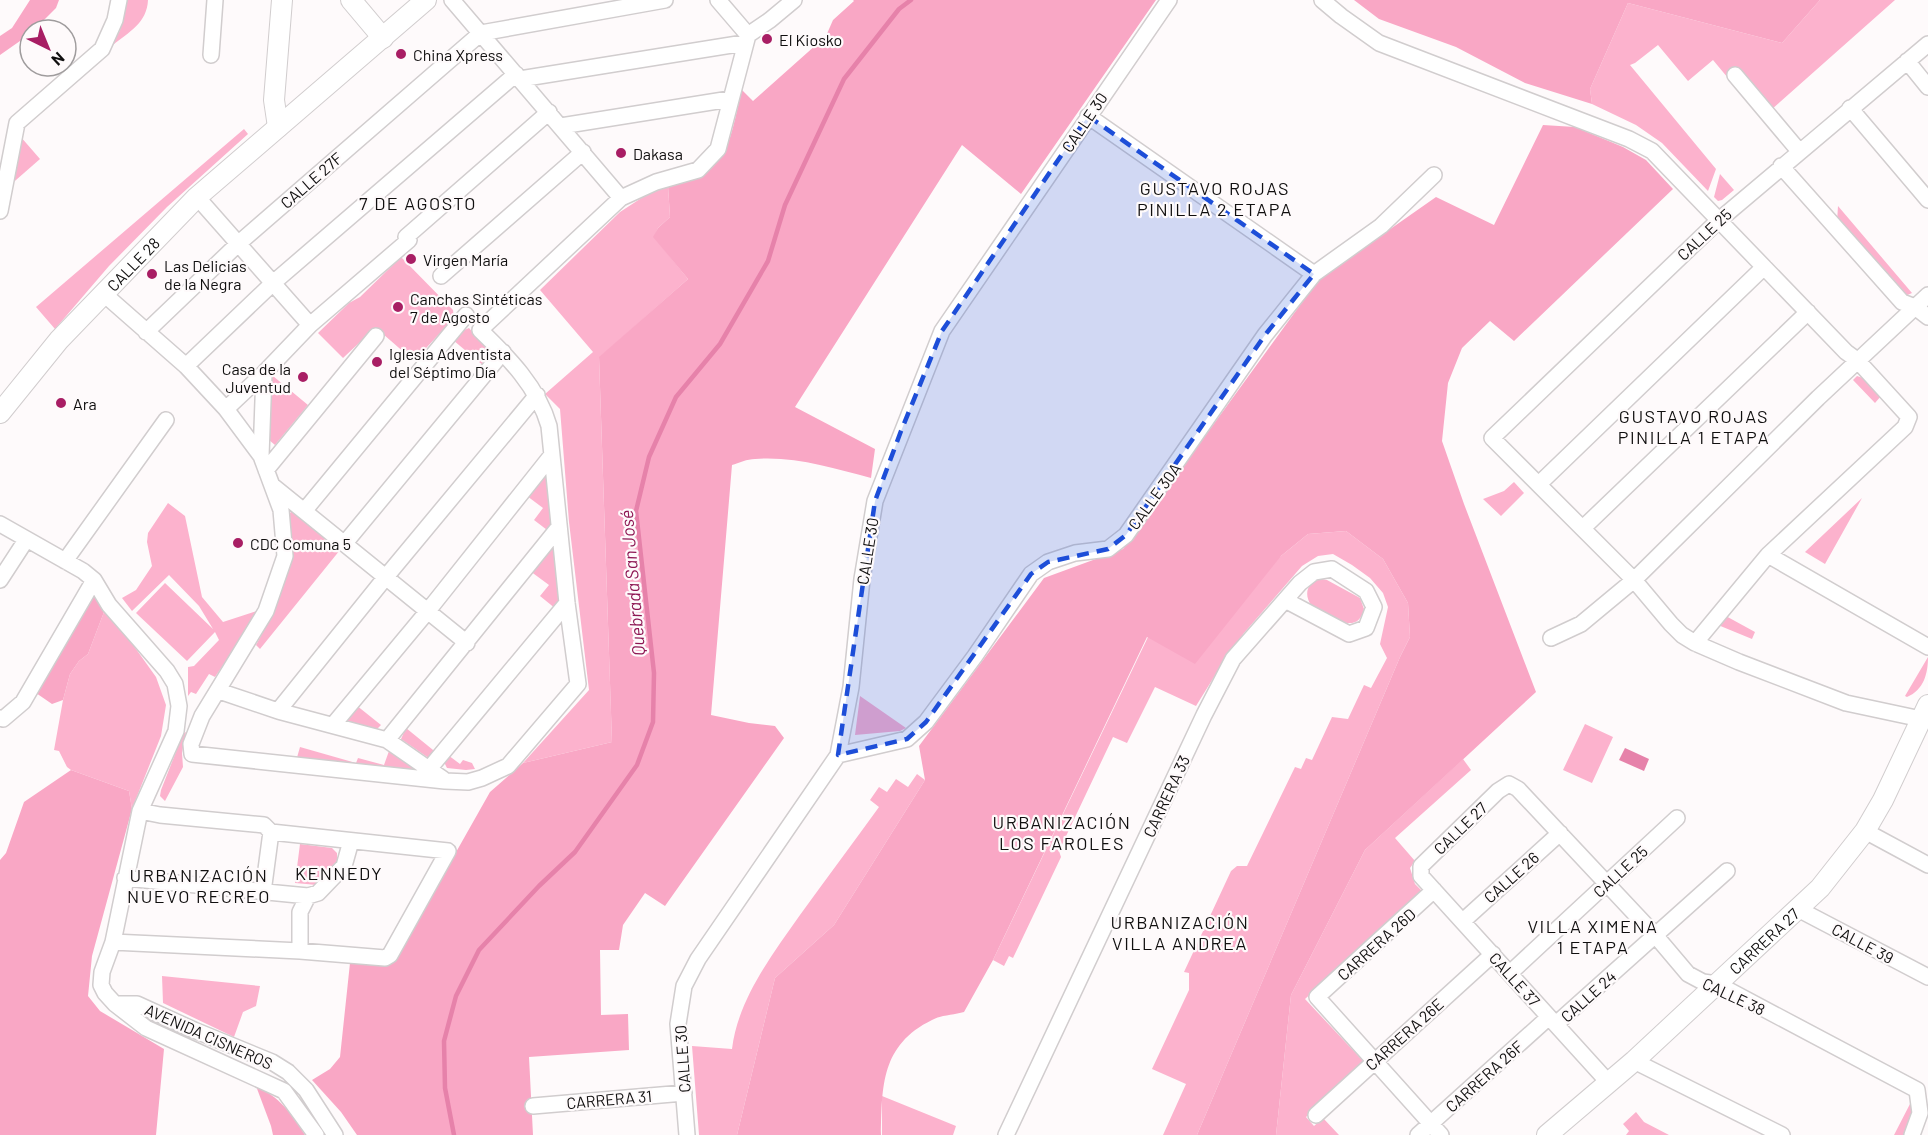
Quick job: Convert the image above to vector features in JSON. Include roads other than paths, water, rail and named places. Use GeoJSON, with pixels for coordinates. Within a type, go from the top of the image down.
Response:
{"type":"FeatureCollection","features":[{"type":"Feature","properties":{"kind":"street"},"geometry":{"type":"LineString","coordinates":[[0,211],[17,123],[102,49],[116,20],[118,0]]}},
{"type":"Feature","properties":{"kind":"street"},"geometry":{"type":"LineString","coordinates":[[211,55],[215,0]]}},
{"type":"Feature","properties":{"kind":"street"},"geometry":{"type":"LineString","coordinates":[[278,127],[274,100],[282,0]]}},
{"type":"Feature","properties":{"kind":"street"},"geometry":{"type":"LineString","coordinates":[[351,0],[383,38]]}},
{"type":"Feature","properties":{"kind":"street","name":"CALLE 28"},"geometry":{"type":"LineString","coordinates":[[0,413],[54,345],[197,197],[426,0]]}},
{"type":"Feature","properties":{"kind":"street"},"geometry":{"type":"LineString","coordinates":[[452,0],[621,198]]}},
{"type":"Feature","properties":{"kind":"street"},"geometry":{"type":"LineString","coordinates":[[481,33],[665,0]]}},
{"type":"Feature","properties":{"kind":"street"},"geometry":{"type":"LineString","coordinates":[[718,0],[746,39]]}},
{"type":"Feature","properties":{"kind":"street"},"geometry":{"type":"LineString","coordinates":[[186,366],[273,283],[518,76],[746,39],[794,0]]}},
{"type":"Feature","properties":{"kind":"street","name":"CALLE 30"},"geometry":{"type":"LineString","coordinates":[[687,1135],[678,1024],[684,986],[698,959],[838,754],[850,687],[862,579],[875,501],[942,331],[1168,0]]}},
{"type":"Feature","properties":{"kind":"street"},"geometry":{"type":"LineString","coordinates":[[1322,0],[1379,43],[1629,139],[1652,151],[1846,352],[1857,360],[1909,417],[1905,427],[1768,555],[1695,643]]}},
{"type":"Feature","properties":{"kind":"street","name":"CALLE 27F"},"geometry":{"type":"LineString","coordinates":[[146,333],[239,243],[481,33]]}},
{"type":"Feature","properties":{"kind":"street"},"geometry":{"type":"LineString","coordinates":[[104,294],[186,366],[226,409],[263,463],[281,510],[285,556],[266,611],[202,716],[191,744],[192,754],[445,781],[468,782],[482,778],[508,766],[578,684],[558,527],[549,426],[537,395],[503,352],[480,330],[621,198],[656,182],[698,170],[718,148],[746,39]]}},
{"type":"Feature","properties":{"kind":"street","name":"CALLE 25"},"geometry":{"type":"LineString","coordinates":[[1539,484],[1492,438],[1718,221],[1928,44]]}},
{"type":"Feature","properties":{"kind":"street"},"geometry":{"type":"LineString","coordinates":[[1907,61],[1928,87]]}},
{"type":"Feature","properties":{"kind":"street"},"geometry":{"type":"LineString","coordinates":[[1735,75],[1798,152]]}},
{"type":"Feature","properties":{"kind":"street"},"geometry":{"type":"LineString","coordinates":[[561,126],[730,99]]}},
{"type":"Feature","properties":{"kind":"street"},"geometry":{"type":"LineString","coordinates":[[1850,108],[1928,200]]}},
{"type":"Feature","properties":{"kind":"street"},"geometry":{"type":"LineString","coordinates":[[226,409],[264,374],[310,325],[549,112]]}},
{"type":"Feature","properties":{"kind":"street"},"geometry":{"type":"LineString","coordinates":[[1088,116],[1314,274]]}},
{"type":"Feature","properties":{"kind":"street"},"geometry":{"type":"LineString","coordinates":[[441,276],[583,152]]}},
{"type":"Feature","properties":{"kind":"street"},"geometry":{"type":"LineString","coordinates":[[1781,166],[1902,302],[1916,307],[1928,317]]}},
{"type":"Feature","properties":{"kind":"street","name":"CALLE 30A"},"geometry":{"type":"LineString","coordinates":[[838,754],[907,739],[933,712],[975,656],[1031,574],[1048,562],[1075,553],[1108,549],[1126,535],[1265,335],[1314,274],[1381,226],[1434,176]]}},
{"type":"Feature","properties":{"kind":"street"},"geometry":{"type":"LineString","coordinates":[[197,197],[310,325]]}},
{"type":"Feature","properties":{"kind":"street"},"geometry":{"type":"LineString","coordinates":[[1764,267],[1539,484],[1634,580],[1671,624],[1695,643],[1846,703],[1926,709]]}},
{"type":"Feature","properties":{"kind":"street"},"geometry":{"type":"LineString","coordinates":[[1551,638],[1581,624],[1634,580],[1857,360],[1928,295]]}},
{"type":"Feature","properties":{"kind":"street"},"geometry":{"type":"LineString","coordinates":[[1583,528],[1808,312]]}},
{"type":"Feature","properties":{"kind":"street"},"geometry":{"type":"LineString","coordinates":[[305,510],[466,315]]}},
{"type":"Feature","properties":{"kind":"street"},"geometry":{"type":"LineString","coordinates":[[263,463],[376,336]]}},
{"type":"Feature","properties":{"kind":"street"},"geometry":{"type":"LineString","coordinates":[[345,543],[503,352]]}},
{"type":"Feature","properties":{"kind":"street"},"geometry":{"type":"LineString","coordinates":[[263,463],[264,374]]}},
{"type":"Feature","properties":{"kind":"street"},"geometry":{"type":"LineString","coordinates":[[278,711],[537,395]]}},
{"type":"Feature","properties":{"kind":"street"},"geometry":{"type":"LineString","coordinates":[[65,561],[166,420]]}},
{"type":"Feature","properties":{"kind":"street"},"geometry":{"type":"LineString","coordinates":[[333,725],[427,612],[551,456]]}},
{"type":"Feature","properties":{"kind":"street"},"geometry":{"type":"LineString","coordinates":[[273,486],[467,643]]}},
{"type":"Feature","properties":{"kind":"street"},"geometry":{"type":"LineString","coordinates":[[0,524],[83,571],[94,580],[109,605],[167,671],[175,684],[179,706],[176,731],[140,811],[113,942],[102,972],[101,985],[115,1004]]}},
{"type":"Feature","properties":{"kind":"street"},"geometry":{"type":"LineString","coordinates":[[387,741],[558,527]]}},
{"type":"Feature","properties":{"kind":"street"},"geometry":{"type":"LineString","coordinates":[[0,580],[26,540]]}},
{"type":"Feature","properties":{"kind":"street"},"geometry":{"type":"LineString","coordinates":[[1768,555],[1928,647]]}},
{"type":"Feature","properties":{"kind":"street","name":"CARRERA 33"},"geometry":{"type":"LineString","coordinates":[[1006,1135],[1204,715],[1233,659],[1285,600],[1300,583],[1314,572],[1332,569],[1366,591],[1374,607],[1366,628],[1349,634],[1285,600]]}},
{"type":"Feature","properties":{"kind":"street"},"geometry":{"type":"LineString","coordinates":[[0,717],[3,719],[23,702],[94,580]]}},
{"type":"Feature","properties":{"kind":"street"},"geometry":{"type":"LineString","coordinates":[[429,769],[567,603]]}},
{"type":"Feature","properties":{"kind":"street"},"geometry":{"type":"LineString","coordinates":[[219,691],[278,711],[387,741],[445,781]]}},
{"type":"Feature","properties":{"kind":"street","name":"CARRERA 27"},"geometry":{"type":"LineString","coordinates":[[1547,1135],[1635,1061],[1820,888],[1865,831],[1883,800],[1926,709]]}},
{"type":"Feature","properties":{"kind":"street"},"geometry":{"type":"LineString","coordinates":[[176,731],[202,716]]}},
{"type":"Feature","properties":{"kind":"street","name":"CALLE 38"},"geometry":{"type":"LineString","coordinates":[[1509,784],[1518,789],[1560,833],[1688,974],[1703,982],[1717,984],[1917,1090],[1920,1113],[1912,1135]]}},
{"type":"Feature","properties":{"kind":"street","name":"CALLE 27"},"geometry":{"type":"LineString","coordinates":[[1421,876],[1421,866],[1498,791],[1509,784]]}},
{"type":"Feature","properties":{"kind":"street"},"geometry":{"type":"LineString","coordinates":[[113,942],[300,951],[385,958],[390,955],[448,851],[271,832],[264,825],[140,811]]}},
{"type":"Feature","properties":{"kind":"street","name":"CALLE 25"},"geometry":{"type":"LineString","coordinates":[[1510,973],[1677,818]]}},
{"type":"Feature","properties":{"kind":"street"},"geometry":{"type":"LineString","coordinates":[[1865,831],[1928,865]]}},
{"type":"Feature","properties":{"kind":"street"},"geometry":{"type":"LineString","coordinates":[[263,892],[271,832]]}},
{"type":"Feature","properties":{"kind":"street","name":"CALLE 26"},"geometry":{"type":"LineString","coordinates":[[1463,921],[1560,833]]}},
{"type":"Feature","properties":{"kind":"street"},"geometry":{"type":"LineString","coordinates":[[125,878],[308,896],[318,893],[344,866],[351,841]]}},
{"type":"Feature","properties":{"kind":"street","name":"CALLE 24"},"geometry":{"type":"LineString","coordinates":[[1553,1021],[1655,935],[1726,871]]}},
{"type":"Feature","properties":{"kind":"street","name":"CALLE 37"},"geometry":{"type":"LineString","coordinates":[[1421,876],[1608,1082]]}},
{"type":"Feature","properties":{"kind":"street","name":"CARRERA 26D"},"geometry":{"type":"LineString","coordinates":[[1374,1061],[1317,997],[1434,890]]}},
{"type":"Feature","properties":{"kind":"street"},"geometry":{"type":"LineString","coordinates":[[300,951],[300,912],[308,896]]}},
{"type":"Feature","properties":{"kind":"street","name":"CALLE 39"},"geometry":{"type":"LineString","coordinates":[[1798,909],[1928,977]]}},
{"type":"Feature","properties":{"kind":"street","name":"CARRERA 26E"},"geometry":{"type":"LineString","coordinates":[[1316,1115],[1493,954]]}},
{"type":"Feature","properties":{"kind":"street","name":"AVENIDA CISNEROS"},"geometry":{"type":"LineString","coordinates":[[115,1004],[146,1028],[284,1090],[316,1135]]}},
{"type":"Feature","properties":{"kind":"street","name":"AVENIDA CISNEROS"},"geometry":{"type":"LineString","coordinates":[[115,1004],[136,1004],[272,1062],[288,1072],[306,1090],[335,1135]]}},
{"type":"Feature","properties":{"kind":"street","name":"CARRERA 26F"},"geometry":{"type":"LineString","coordinates":[[1418,1135],[1436,1129],[1553,1021]]}},
{"type":"Feature","properties":{"kind":"street"},"geometry":{"type":"LineString","coordinates":[[1374,1061],[1436,1129]]}},
{"type":"Feature","properties":{"kind":"street"},"geometry":{"type":"LineString","coordinates":[[1635,1061],[1782,1135]]}},
{"type":"Feature","properties":{"kind":"street","name":"CARRERA 31"},"geometry":{"type":"LineString","coordinates":[[533,1106],[684,1093]]}},
{"type":"Feature","properties":{"kind":"waterway","name":"Quebrada San José"},"geometry":{"type":"LineString","coordinates":[[454,1135],[445,1088],[444,1041],[456,996],[479,950],[539,886],[575,852],[637,765],[653,722],[654,673],[636,511],[649,457],[676,397],[720,344],[768,261],[785,205],[844,79],[899,9],[911,0]]}},
{"type":"Feature","properties":{"kind":"place","name":"El Kiosko"},"geometry":{"type":"Point","coordinates":[767,39]}},
{"type":"Feature","properties":{"kind":"place","name":"China Xpress"},"geometry":{"type":"Point","coordinates":[401,54]}},
{"type":"Feature","properties":{"kind":"place","name":"Dakasa"},"geometry":{"type":"Point","coordinates":[621,153]}},
{"type":"Feature","properties":{"kind":"place","name":"Virgen María"},"geometry":{"type":"Point","coordinates":[411,259]}},
{"type":"Feature","properties":{"kind":"place","name":"Las Delicias de la Negra"},"geometry":{"type":"Point","coordinates":[152,274]}},
{"type":"Feature","properties":{"kind":"place","name":"Canchas Sintéticas 7 de Agosto"},"geometry":{"type":"Point","coordinates":[398,307]}},
{"type":"Feature","properties":{"kind":"place","name":"Iglesia Adventista del Séptimo Día"},"geometry":{"type":"Point","coordinates":[377,362]}},
{"type":"Feature","properties":{"kind":"place","name":"Casa de la Juventud"},"geometry":{"type":"Point","coordinates":[303,377]}},
{"type":"Feature","properties":{"kind":"place","name":"Ara"},"geometry":{"type":"Point","coordinates":[61,403]}},
{"type":"Feature","properties":{"kind":"place","name":"CDC Comuna 5"},"geometry":{"type":"Point","coordinates":[238,543]}},
{"type":"Feature","properties":{"kind":"district","name":"GUSTAVO ROJAS PINILLA 2 ETAPA"},"geometry":{"type":"Point","coordinates":[1215,198]}},
{"type":"Feature","properties":{"kind":"district","name":"7 DE AGOSTO"},"geometry":{"type":"Point","coordinates":[418,203]}},
{"type":"Feature","properties":{"kind":"district","name":"GUSTAVO ROJAS PINILLA 1 ETAPA"},"geometry":{"type":"Point","coordinates":[1694,426]}},
{"type":"Feature","properties":{"kind":"district","name":"URBANIZACIÓN LOS FAROLES"},"geometry":{"type":"Point","coordinates":[1062,832]}},
{"type":"Feature","properties":{"kind":"district","name":"KENNEDY"},"geometry":{"type":"Point","coordinates":[339,873]}},
{"type":"Feature","properties":{"kind":"district","name":"URBANIZACIÓN NUEVO RECREO"},"geometry":{"type":"Point","coordinates":[199,885]}},
{"type":"Feature","properties":{"kind":"district","name":"URBANIZACIÓN VILLA ANDREA"},"geometry":{"type":"Point","coordinates":[1180,932]}},
{"type":"Feature","properties":{"kind":"district","name":"VILLA XIMENA 1 ETAPA"},"geometry":{"type":"Point","coordinates":[1593,936]}}]}
